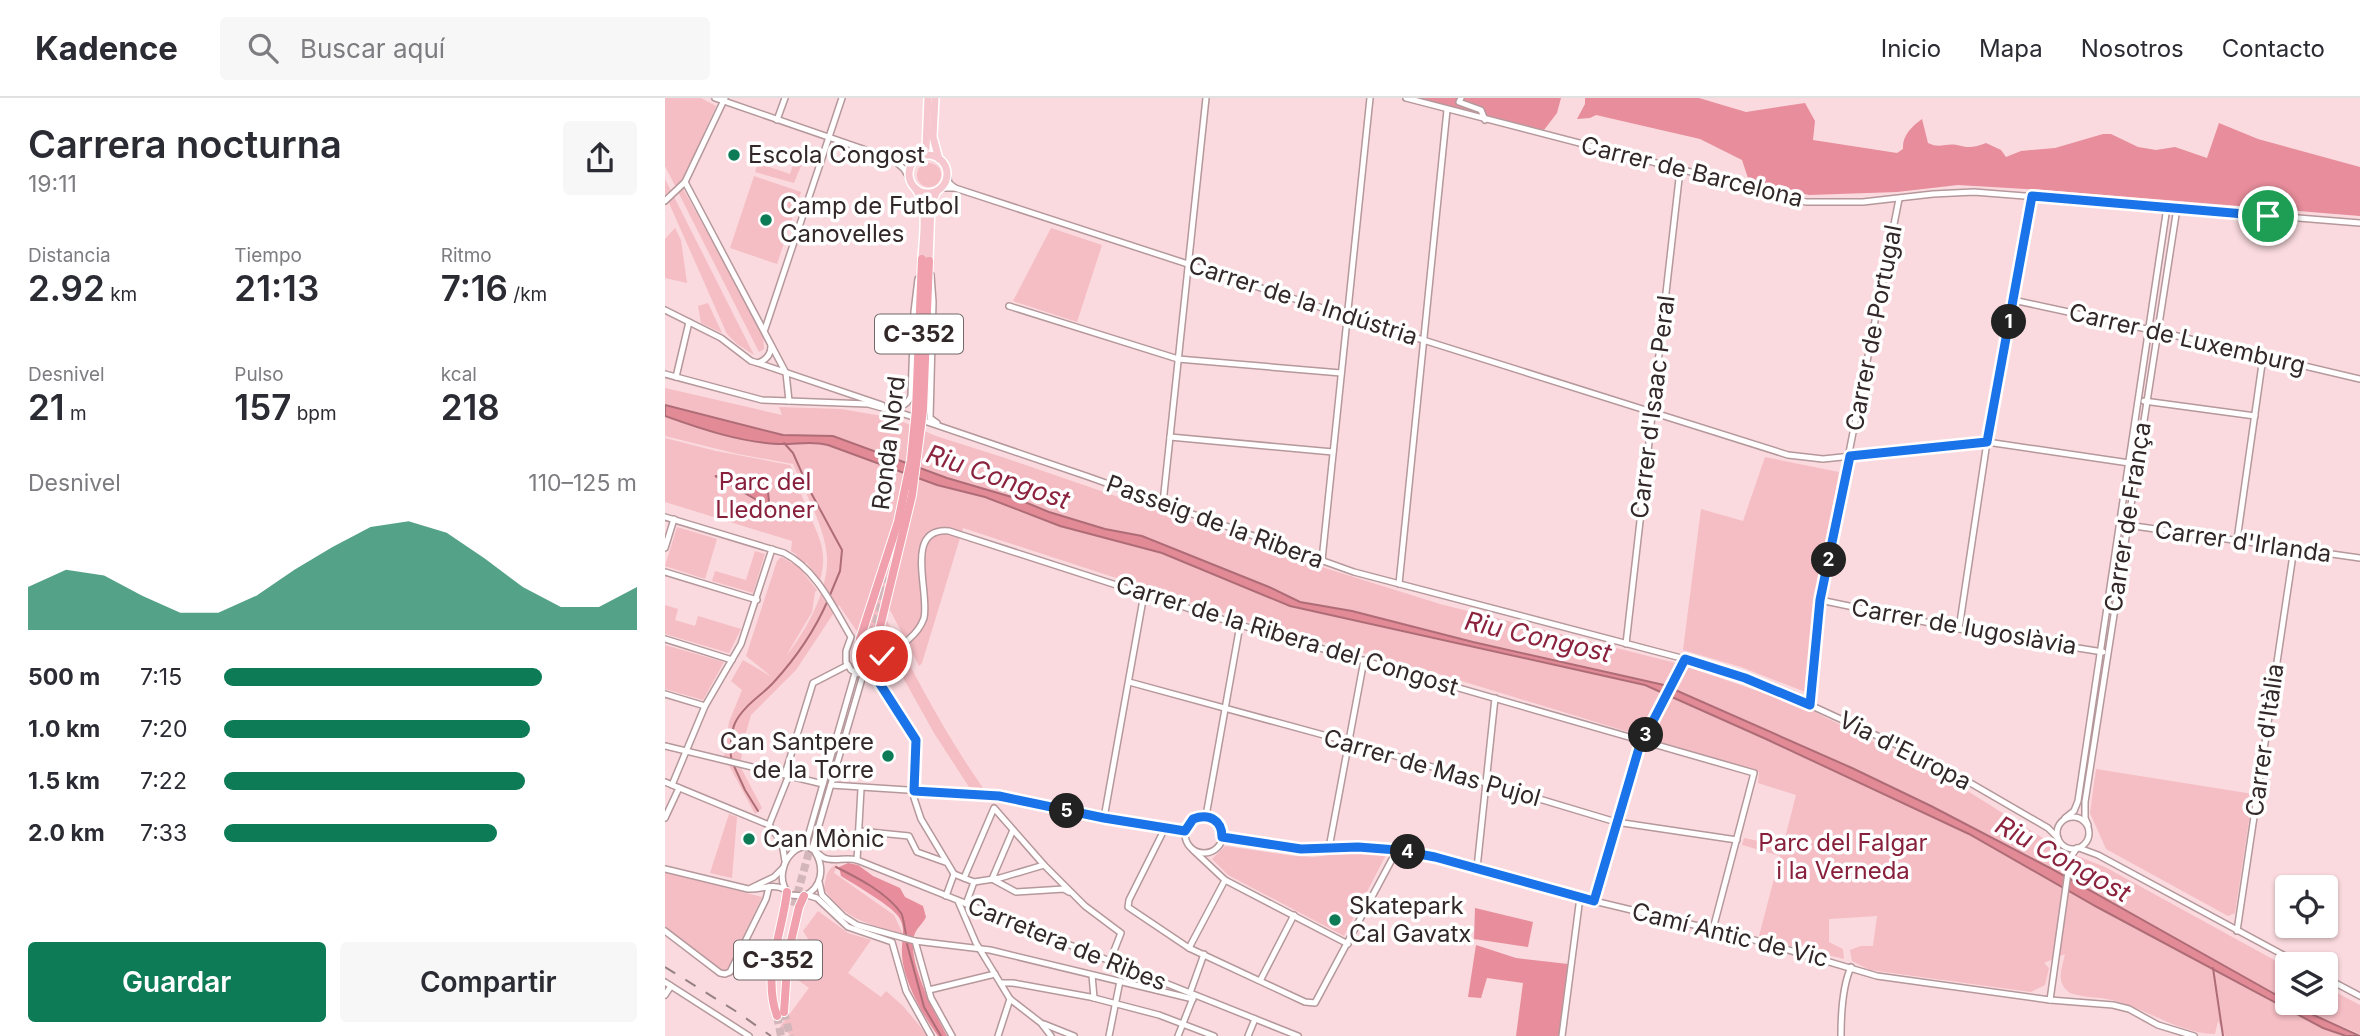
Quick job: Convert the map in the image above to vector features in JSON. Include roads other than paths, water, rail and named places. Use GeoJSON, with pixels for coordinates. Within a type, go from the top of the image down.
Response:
{"type":"FeatureCollection","features":[{"type":"Feature","properties":{"kind":"highway","name":"Ronda Nord"},"geometry":{"type":"LineString","coordinates":[[887,577],[902,523],[920,410],[926,260]]}},
{"type":"Feature","properties":{"kind":"highway"},"geometry":{"type":"LineString","coordinates":[[860,639],[902,523]]}},
{"type":"Feature","properties":{"kind":"highway"},"geometry":{"type":"LineString","coordinates":[[879,646],[879,631],[902,523]]}},
{"type":"Feature","properties":{"kind":"highway"},"geometry":{"type":"LineString","coordinates":[[780,1014],[773,993],[773,958],[786,891]]}},
{"type":"Feature","properties":{"kind":"highway"},"geometry":{"type":"LineString","coordinates":[[780,1014],[788,954],[797,915],[806,896]]}},
{"type":"Feature","properties":{"kind":"highway","name":"C-352"},"geometry":{"type":"LineString","coordinates":[[780,1014],[781,961],[792,905]]}},
{"type":"Feature","properties":{"kind":"main road"},"geometry":{"type":"LineString","coordinates":[[910,179],[910,169],[926,148],[928,98]]}},
{"type":"Feature","properties":{"kind":"main road"},"geometry":{"type":"LineString","coordinates":[[935,98],[933,138],[947,174]]}},
{"type":"Feature","properties":{"kind":"main road"},"geometry":{"type":"LineString","coordinates":[[917,159],[929,156],[940,159]]}},
{"type":"Feature","properties":{"kind":"main road","name":"C-352"},"geometry":{"type":"LineString","coordinates":[[939,190],[947,174]]}},
{"type":"Feature","properties":{"kind":"main road","name":"C-352"},"geometry":{"type":"LineString","coordinates":[[910,179],[915,188]]}},
{"type":"Feature","properties":{"kind":"main road"},"geometry":{"type":"LineString","coordinates":[[915,188],[927,193],[939,190]]}},
{"type":"Feature","properties":{"kind":"main road","name":"Ronda Nord"},"geometry":{"type":"LineString","coordinates":[[915,188],[921,198],[924,214],[926,260]]}},
{"type":"Feature","properties":{"kind":"main road","name":"Ronda Nord"},"geometry":{"type":"LineString","coordinates":[[926,260],[931,204],[939,190]]}},
{"type":"Feature","properties":{"kind":"street"},"geometry":{"type":"LineString","coordinates":[[715,98],[893,159],[917,159]]}},
{"type":"Feature","properties":{"kind":"street"},"geometry":{"type":"LineString","coordinates":[[777,120],[785,98]]}},
{"type":"Feature","properties":{"kind":"street"},"geometry":{"type":"LineString","coordinates":[[765,329],[842,98]]}},
{"type":"Feature","properties":{"kind":"street"},"geometry":{"type":"LineString","coordinates":[[1163,503],[1205,98]]}},
{"type":"Feature","properties":{"kind":"street"},"geometry":{"type":"LineString","coordinates":[[1322,560],[1370,98]]}},
{"type":"Feature","properties":{"kind":"street","name":"Carrer de Barcelona"},"geometry":{"type":"LineString","coordinates":[[1406,98],[1806,202],[1863,202],[1974,192],[2360,223]]}},
{"type":"Feature","properties":{"kind":"street"},"geometry":{"type":"LineString","coordinates":[[1461,98],[1459,102],[1462,105],[1481,110],[1485,120]]}},
{"type":"Feature","properties":{"kind":"street"},"geometry":{"type":"LineString","coordinates":[[665,201],[685,182],[724,100]]}},
{"type":"Feature","properties":{"kind":"street"},"geometry":{"type":"LineString","coordinates":[[1399,583],[1447,110]]}},
{"type":"Feature","properties":{"kind":"street"},"geometry":{"type":"LineString","coordinates":[[893,159],[910,179]]}},
{"type":"Feature","properties":{"kind":"street","name":"Carrer d'Isaac Peral"},"geometry":{"type":"LineString","coordinates":[[1626,644],[1680,170]]}},
{"type":"Feature","properties":{"kind":"street"},"geometry":{"type":"LineString","coordinates":[[947,174],[949,183],[955,188]]}},
{"type":"Feature","properties":{"kind":"street"},"geometry":{"type":"LineString","coordinates":[[685,182],[786,373],[789,401]]}},
{"type":"Feature","properties":{"kind":"street","name":"Carrer de la Indústria"},"geometry":{"type":"LineString","coordinates":[[939,190],[955,188],[1347,316],[1788,455],[1823,459],[1987,442],[2133,464]]}},
{"type":"Feature","properties":{"kind":"street"},"geometry":{"type":"LineString","coordinates":[[1959,629],[1987,442],[2032,196]]}},
{"type":"Feature","properties":{"kind":"street","name":"Carrer de Portugal"},"geometry":{"type":"LineString","coordinates":[[1810,705],[1820,600],[1899,199]]}},
{"type":"Feature","properties":{"kind":"street","name":"Carrer de França"},"geometry":{"type":"LineString","coordinates":[[2153,330],[2167,207]]}},
{"type":"Feature","properties":{"kind":"street","name":"Carrer de França"},"geometry":{"type":"LineString","coordinates":[[2088,825],[2085,806],[2104,652],[2153,330],[2177,208]]}},
{"type":"Feature","properties":{"kind":"street"},"geometry":{"type":"LineString","coordinates":[[882,408],[898,408],[908,402],[911,396],[914,312],[926,260]]}},
{"type":"Feature","properties":{"kind":"street"},"geometry":{"type":"LineString","coordinates":[[926,260],[933,302],[930,418],[945,428]]}},
{"type":"Feature","properties":{"kind":"street","name":"Carrer de Luxemburg"},"geometry":{"type":"LineString","coordinates":[[2013,300],[2360,379]]}},
{"type":"Feature","properties":{"kind":"street"},"geometry":{"type":"LineString","coordinates":[[1009,306],[1178,359],[1341,373]]}},
{"type":"Feature","properties":{"kind":"street"},"geometry":{"type":"LineString","coordinates":[[665,310],[721,338],[751,361],[904,414]]}},
{"type":"Feature","properties":{"kind":"street"},"geometry":{"type":"LineString","coordinates":[[676,377],[689,322]]}},
{"type":"Feature","properties":{"kind":"street"},"geometry":{"type":"LineString","coordinates":[[758,363],[766,360],[771,351],[771,343]]}},
{"type":"Feature","properties":{"kind":"street"},"geometry":{"type":"LineString","coordinates":[[2237,541],[2263,357]]}},
{"type":"Feature","properties":{"kind":"street","name":"Passeig de la Ribera"},"geometry":{"type":"LineString","coordinates":[[665,374],[762,400],[868,404],[904,414],[1354,572],[1685,659]]}},
{"type":"Feature","properties":{"kind":"street"},"geometry":{"type":"LineString","coordinates":[[2142,400],[2255,416]]}},
{"type":"Feature","properties":{"kind":"street"},"geometry":{"type":"LineString","coordinates":[[1170,437],[1333,452]]}},
{"type":"Feature","properties":{"kind":"street","name":"Carrer de França"},"geometry":{"type":"LineString","coordinates":[[2064,820],[2078,805],[2127,525],[2133,464]]}},
{"type":"Feature","properties":{"kind":"street"},"geometry":{"type":"LineString","coordinates":[[665,517],[772,549],[792,557],[809,570],[849,635],[851,641],[845,657],[855,673],[873,673],[899,649],[887,651],[871,640],[849,635]]}},
{"type":"Feature","properties":{"kind":"street"},"geometry":{"type":"LineString","coordinates":[[665,548],[674,520]]}},
{"type":"Feature","properties":{"kind":"street","name":"Carrer d'Irlanda"},"geometry":{"type":"LineString","coordinates":[[2127,525],[2360,558]]}},
{"type":"Feature","properties":{"kind":"street","name":"Carrer de la Ribera del Congost"},"geometry":{"type":"LineString","coordinates":[[908,640],[919,629],[924,615],[922,548],[930,536],[941,531],[957,533],[1240,625],[1644,739],[1754,773],[1737,840]]}},
{"type":"Feature","properties":{"kind":"street","name":"Carrer d'Itàlia"},"geometry":{"type":"LineString","coordinates":[[2237,931],[2294,548]]}},
{"type":"Feature","properties":{"kind":"street"},"geometry":{"type":"LineString","coordinates":[[665,818],[705,706],[749,624],[772,549]]}},
{"type":"Feature","properties":{"kind":"street"},"geometry":{"type":"LineString","coordinates":[[665,572],[757,600]]}},
{"type":"Feature","properties":{"kind":"street"},"geometry":{"type":"LineString","coordinates":[[1104,818],[1144,594]]}},
{"type":"Feature","properties":{"kind":"street","name":"Carrer de Iugoslàvia"},"geometry":{"type":"LineString","coordinates":[[1820,600],[1959,629],[2104,652]]}},
{"type":"Feature","properties":{"kind":"street"},"geometry":{"type":"LineString","coordinates":[[1206,816],[1240,625]]}},
{"type":"Feature","properties":{"kind":"street"},"geometry":{"type":"LineString","coordinates":[[665,639],[732,660]]}},
{"type":"Feature","properties":{"kind":"street"},"geometry":{"type":"LineString","coordinates":[[849,646],[860,639]]}},
{"type":"Feature","properties":{"kind":"street"},"geometry":{"type":"LineString","coordinates":[[879,646],[882,656],[880,666]]}},
{"type":"Feature","properties":{"kind":"street"},"geometry":{"type":"LineString","coordinates":[[1594,901],[1616,822],[1644,739],[1685,659]]}},
{"type":"Feature","properties":{"kind":"street","name":"Via d'Europa"},"geometry":{"type":"LineString","coordinates":[[1685,659],[1745,678],[1936,763],[2041,824],[2058,838]]}},
{"type":"Feature","properties":{"kind":"street"},"geometry":{"type":"LineString","coordinates":[[1329,848],[1364,660]]}},
{"type":"Feature","properties":{"kind":"street"},"geometry":{"type":"LineString","coordinates":[[769,825],[813,683],[848,665]]}},
{"type":"Feature","properties":{"kind":"street"},"geometry":{"type":"LineString","coordinates":[[805,847],[855,673]]}},
{"type":"Feature","properties":{"kind":"street"},"geometry":{"type":"LineString","coordinates":[[873,673],[916,740],[914,798],[921,819],[954,874],[974,882],[992,880],[1044,865]]}},
{"type":"Feature","properties":{"kind":"street"},"geometry":{"type":"LineString","coordinates":[[814,850],[863,675]]}},
{"type":"Feature","properties":{"kind":"street","name":"Carrer de Mas Pujol"},"geometry":{"type":"LineString","coordinates":[[1129,681],[1349,742],[1616,822],[1737,840]]}},
{"type":"Feature","properties":{"kind":"street"},"geometry":{"type":"LineString","coordinates":[[665,694],[705,706]]}},
{"type":"Feature","properties":{"kind":"street"},"geometry":{"type":"LineString","coordinates":[[1477,868],[1495,698]]}},
{"type":"Feature","properties":{"kind":"street"},"geometry":{"type":"LineString","coordinates":[[665,746],[824,784]]}},
{"type":"Feature","properties":{"kind":"street"},"geometry":{"type":"LineString","coordinates":[[665,782],[769,825],[782,843],[797,850]]}},
{"type":"Feature","properties":{"kind":"street"},"geometry":{"type":"LineString","coordinates":[[831,785],[999,796],[1104,818],[1185,831]]}},
{"type":"Feature","properties":{"kind":"street"},"geometry":{"type":"LineString","coordinates":[[857,860],[861,789]]}},
{"type":"Feature","properties":{"kind":"street"},"geometry":{"type":"LineString","coordinates":[[964,878],[994,808],[1044,865],[1085,906],[1121,933],[1110,961]]}},
{"type":"Feature","properties":{"kind":"street"},"geometry":{"type":"LineString","coordinates":[[1193,850],[1208,853],[1217,848],[1222,837],[1220,825],[1216,820],[1206,816],[1193,819],[1185,831],[1185,837],[1193,850],[1210,866],[1226,880],[1348,944]]}},
{"type":"Feature","properties":{"kind":"street"},"geometry":{"type":"LineString","coordinates":[[2041,824],[2050,826],[2076,816],[2088,825],[2090,846],[2098,855]]}},
{"type":"Feature","properties":{"kind":"street"},"geometry":{"type":"LineString","coordinates":[[2050,1000],[2070,857],[2067,848],[2058,838],[2058,829],[2064,820]]}},
{"type":"Feature","properties":{"kind":"street"},"geometry":{"type":"LineString","coordinates":[[1165,828],[1129,900],[1128,908],[1189,947],[1305,1002],[1315,1003],[1397,850]]}},
{"type":"Feature","properties":{"kind":"street"},"geometry":{"type":"LineString","coordinates":[[992,880],[1013,830]]}},
{"type":"Feature","properties":{"kind":"street"},"geometry":{"type":"LineString","coordinates":[[859,831],[909,836],[917,852],[945,862]]}},
{"type":"Feature","properties":{"kind":"street"},"geometry":{"type":"LineString","coordinates":[[2070,857],[2087,841],[2089,833]]}},
{"type":"Feature","properties":{"kind":"street","name":"Camí Antic de Vic"},"geometry":{"type":"LineString","coordinates":[[1222,837],[1301,849],[1397,850],[1435,857],[1594,901],[1713,929],[1877,976],[2050,1000],[2113,1005],[2129,1009],[2158,1025],[2194,1036]]}},
{"type":"Feature","properties":{"kind":"street"},"geometry":{"type":"LineString","coordinates":[[1713,929],[1737,840]]}},
{"type":"Feature","properties":{"kind":"street"},"geometry":{"type":"LineString","coordinates":[[782,843],[782,881],[786,891]]}},
{"type":"Feature","properties":{"kind":"street"},"geometry":{"type":"LineString","coordinates":[[748,889],[768,881],[784,866],[789,856],[805,847],[814,850],[820,860],[821,874]]}},
{"type":"Feature","properties":{"kind":"street"},"geometry":{"type":"LineString","coordinates":[[2067,848],[2078,848],[2098,855],[2277,952]]}},
{"type":"Feature","properties":{"kind":"street","name":"Carretera de Ribes"},"geometry":{"type":"LineString","coordinates":[[814,850],[824,858],[857,860],[1298,1036]]}},
{"type":"Feature","properties":{"kind":"street"},"geometry":{"type":"LineString","coordinates":[[1208,853],[1210,866]]}},
{"type":"Feature","properties":{"kind":"street"},"geometry":{"type":"LineString","coordinates":[[835,859],[827,864],[819,882],[822,895],[849,921],[901,938],[980,949],[1193,996]]}},
{"type":"Feature","properties":{"kind":"street"},"geometry":{"type":"LineString","coordinates":[[665,869],[748,889],[760,890],[773,885],[795,897],[817,898],[848,927],[893,944]]}},
{"type":"Feature","properties":{"kind":"street"},"geometry":{"type":"LineString","coordinates":[[946,896],[954,874]]}},
{"type":"Feature","properties":{"kind":"street"},"geometry":{"type":"LineString","coordinates":[[992,880],[1016,892],[1064,890],[1073,893]]}},
{"type":"Feature","properties":{"kind":"street"},"geometry":{"type":"LineString","coordinates":[[1189,947],[1226,880]]}},
{"type":"Feature","properties":{"kind":"street"},"geometry":{"type":"LineString","coordinates":[[806,896],[819,882]]}},
{"type":"Feature","properties":{"kind":"street"},"geometry":{"type":"LineString","coordinates":[[966,904],[974,882]]}},
{"type":"Feature","properties":{"kind":"street"},"geometry":{"type":"LineString","coordinates":[[665,931],[720,973],[730,972],[769,887]]}},
{"type":"Feature","properties":{"kind":"street"},"geometry":{"type":"LineString","coordinates":[[760,890],[764,901]]}},
{"type":"Feature","properties":{"kind":"street"},"geometry":{"type":"LineString","coordinates":[[1562,1036],[1580,897]]}},
{"type":"Feature","properties":{"kind":"street"},"geometry":{"type":"LineString","coordinates":[[958,901],[980,949],[1010,999],[1041,1023],[1051,1036]]}},
{"type":"Feature","properties":{"kind":"street"},"geometry":{"type":"LineString","coordinates":[[1261,979],[1294,915]]}},
{"type":"Feature","properties":{"kind":"street"},"geometry":{"type":"LineString","coordinates":[[893,944],[901,938]]}},
{"type":"Feature","properties":{"kind":"street"},"geometry":{"type":"LineString","coordinates":[[915,941],[929,990],[952,1036]]}},
{"type":"Feature","properties":{"kind":"street"},"geometry":{"type":"LineString","coordinates":[[893,944],[906,991],[931,1036]]}},
{"type":"Feature","properties":{"kind":"street"},"geometry":{"type":"LineString","coordinates":[[1178,1036],[1193,996],[1204,954]]}},
{"type":"Feature","properties":{"kind":"street"},"geometry":{"type":"LineString","coordinates":[[1841,1036],[1843,999],[1851,967]]}},
{"type":"Feature","properties":{"kind":"street"},"geometry":{"type":"LineString","coordinates":[[929,990],[995,974]]}},
{"type":"Feature","properties":{"kind":"street"},"geometry":{"type":"LineString","coordinates":[[1092,975],[1094,998]]}},
{"type":"Feature","properties":{"kind":"street"},"geometry":{"type":"LineString","coordinates":[[1109,1036],[1120,981]]}},
{"type":"Feature","properties":{"kind":"street"},"geometry":{"type":"LineString","coordinates":[[1001,983],[1094,998],[1159,1014],[1213,1036]]}},
{"type":"Feature","properties":{"kind":"street"},"geometry":{"type":"LineString","coordinates":[[665,995],[668,984],[745,1035]]}},
{"type":"Feature","properties":{"kind":"street"},"geometry":{"type":"LineString","coordinates":[[2338,984],[2360,996]]}},
{"type":"Feature","properties":{"kind":"street"},"geometry":{"type":"LineString","coordinates":[[998,1036],[1010,999]]}},
{"type":"Feature","properties":{"kind":"street"},"geometry":{"type":"LineString","coordinates":[[1248,1036],[1255,1019]]}},
{"type":"Feature","properties":{"kind":"street"},"geometry":{"type":"LineString","coordinates":[[1041,1023],[1073,1036]]}},
{"type":"Feature","properties":{"kind":"waterway"},"geometry":{"type":"LineString","coordinates":[[784,443],[793,453],[842,550],[840,571],[830,595]]}},
{"type":"Feature","properties":{"kind":"waterway"},"geometry":{"type":"LineString","coordinates":[[732,761],[732,737],[738,717],[789,664],[811,633],[828,600]]}},
{"type":"Feature","properties":{"kind":"waterway"},"geometry":{"type":"LineString","coordinates":[[734,766],[758,811]]}},
{"type":"Feature","properties":{"kind":"waterway"},"geometry":{"type":"LineString","coordinates":[[836,867],[888,898],[901,913],[906,934]]}},
{"type":"Feature","properties":{"kind":"waterway"},"geometry":{"type":"LineString","coordinates":[[907,944],[924,1007],[941,1036]]}},
{"type":"Feature","properties":{"kind":"waterway"},"geometry":{"type":"LineString","coordinates":[[2213,968],[2223,1036]]}},
{"type":"Feature","properties":{"kind":"tunnel"},"geometry":{"type":"LineString","coordinates":[[880,594],[885,577]]}},
{"type":"Feature","properties":{"kind":"tunnel"},"geometry":{"type":"LineString","coordinates":[[859,681],[886,589]]}},
{"type":"Feature","properties":{"kind":"tunnel"},"geometry":{"type":"LineString","coordinates":[[899,649],[908,640]]}},
{"type":"Feature","properties":{"kind":"tunnel"},"geometry":{"type":"LineString","coordinates":[[794,906],[812,841]]}},
{"type":"Feature","properties":{"kind":"tunnel"},"geometry":{"type":"LineString","coordinates":[[784,1012],[790,1036]]}},
{"type":"Feature","properties":{"kind":"tunnel"},"geometry":{"type":"LineString","coordinates":[[777,1016],[781,1036]]}},
{"type":"Feature","properties":{"kind":"railway"},"geometry":{"type":"LineString","coordinates":[[665,967],[771,1036]]}},
{"type":"Feature","properties":{"kind":"place","name":"Escola Congost"},"geometry":{"type":"Point","coordinates":[734,155]}},
{"type":"Feature","properties":{"kind":"place","name":"Camp de Futbol Canovelles"},"geometry":{"type":"Point","coordinates":[766,220]}},
{"type":"Feature","properties":{"kind":"place","name":"Can Santpere de la Torre"},"geometry":{"type":"Point","coordinates":[888,756]}},
{"type":"Feature","properties":{"kind":"place","name":"Can Mònic"},"geometry":{"type":"Point","coordinates":[749,839]}},
{"type":"Feature","properties":{"kind":"place","name":"Skatepark Cal Gavatx"},"geometry":{"type":"Point","coordinates":[1335,920]}},
{"type":"Feature","properties":{"kind":"water label","name":"Riu Congost"},"geometry":{"type":"Point","coordinates":[998,477]}},
{"type":"Feature","properties":{"kind":"water label","name":"Riu Congost"},"geometry":{"type":"Point","coordinates":[1538,637]}},
{"type":"Feature","properties":{"kind":"water label","name":"Riu Congost"},"geometry":{"type":"Point","coordinates":[2063,859]}},
{"type":"Feature","properties":{"kind":"park label","name":"Parc del Lledoner"},"geometry":{"type":"Point","coordinates":[765,496]}},
{"type":"Feature","properties":{"kind":"park label","name":"Parc del Falgar i la Verneda"},"geometry":{"type":"Point","coordinates":[1843,857]}}]}
